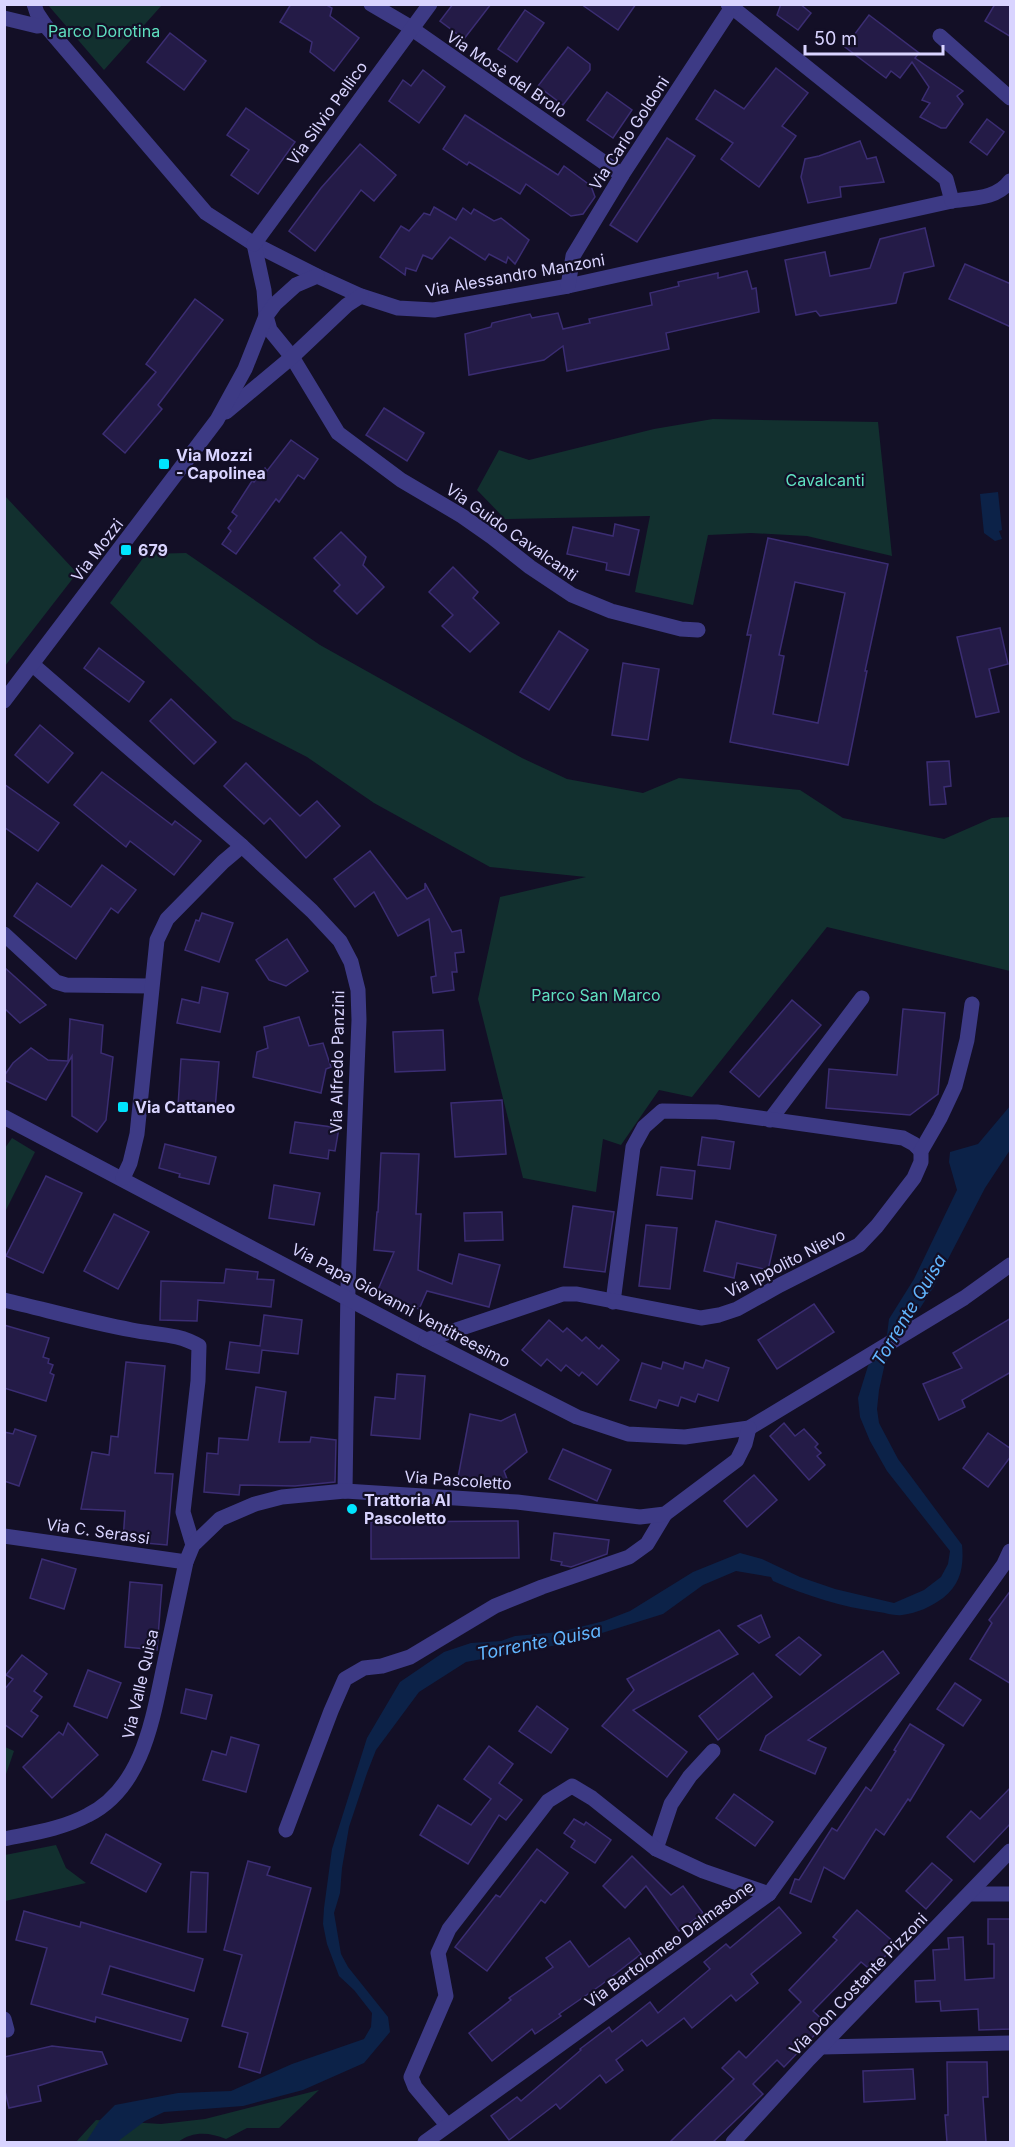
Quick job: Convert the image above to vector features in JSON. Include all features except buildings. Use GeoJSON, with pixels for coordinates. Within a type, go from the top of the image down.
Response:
{"type":"FeatureCollection","features":[{"type":"Feature","properties":{"kind":"street","name":"Via Alessandro Manzoni"},"geometry":{"type":"LineString","coordinates":[[34,4],[45,25],[206,213],[254,244],[317,276],[361,296],[398,308],[434,310],[568,286],[952,201],[992,195],[1000,192],[1011,181]]}},
{"type":"Feature","properties":{"kind":"street","name":"Via Mosè del Brolo"},"geometry":{"type":"LineString","coordinates":[[371,4],[622,175]]}},
{"type":"Feature","properties":{"kind":"street","name":"Via Silvio Pellico"},"geometry":{"type":"LineString","coordinates":[[254,244],[430,4]]}},
{"type":"Feature","properties":{"kind":"street"},"geometry":{"type":"LineString","coordinates":[[732,5],[946,179],[952,201]]}},
{"type":"Feature","properties":{"kind":"street","name":"Via Carlo Goldoni"},"geometry":{"type":"LineString","coordinates":[[568,286],[573,256],[622,175],[732,5]]}},
{"type":"Feature","properties":{"kind":"street"},"geometry":{"type":"LineString","coordinates":[[4,18],[38,26],[45,25]]}},
{"type":"Feature","properties":{"kind":"street"},"geometry":{"type":"LineString","coordinates":[[940,36],[1011,98]]}},
{"type":"Feature","properties":{"kind":"street","name":"Via Mozzi"},"geometry":{"type":"LineString","coordinates":[[254,244],[270,330],[292,357]]}},
{"type":"Feature","properties":{"kind":"street","name":"Via Mozzi"},"geometry":{"type":"LineString","coordinates":[[4,701],[217,420],[245,369],[266,316],[275,304],[296,285],[317,276]]}},
{"type":"Feature","properties":{"kind":"street","name":"Via Mozzi"},"geometry":{"type":"LineString","coordinates":[[217,420],[292,357],[347,305],[361,296]]}},
{"type":"Feature","properties":{"kind":"street","name":"Via Guido Cavalcanti"},"geometry":{"type":"LineString","coordinates":[[292,357],[338,433],[401,480],[462,516],[530,567],[572,595],[611,611],[681,629],[698,630]]}},
{"type":"Feature","properties":{"kind":"street","name":"Via Alfredo Panzini"},"geometry":{"type":"LineString","coordinates":[[33,665],[242,846],[312,911],[340,940],[351,962],[358,990],[348,1298],[345,1491]]}},
{"type":"Feature","properties":{"kind":"street"},"geometry":{"type":"LineString","coordinates":[[123,1178],[130,1162],[137,1134],[157,940],[167,919],[242,846]]}},
{"type":"Feature","properties":{"kind":"street"},"geometry":{"type":"LineString","coordinates":[[4,934],[56,982],[66,985],[151,986]]}},
{"type":"Feature","properties":{"kind":"street"},"geometry":{"type":"LineString","coordinates":[[770,1120],[862,998]]}},
{"type":"Feature","properties":{"kind":"street","name":"Via Ippolito Nievo"},"geometry":{"type":"LineString","coordinates":[[426,1340],[563,1294],[577,1294],[701,1318],[719,1315],[737,1309],[859,1245],[877,1226],[914,1178],[921,1162],[921,1151],[955,1086],[967,1040],[972,1004]]}},
{"type":"Feature","properties":{"kind":"street"},"geometry":{"type":"LineString","coordinates":[[613,1302],[633,1147],[644,1127],[662,1111],[717,1112],[903,1138],[921,1151]]}},
{"type":"Feature","properties":{"kind":"street","name":"Via Papa Giovanni Ventitreesimo"},"geometry":{"type":"LineString","coordinates":[[4,1117],[426,1340],[577,1417],[628,1434],[685,1437],[749,1428],[964,1298],[1011,1265]]}},
{"type":"Feature","properties":{"kind":"street"},"geometry":{"type":"LineString","coordinates":[[4,1300],[134,1331],[190,1340],[199,1346],[198,1381],[183,1512],[193,1545]]}},
{"type":"Feature","properties":{"kind":"street"},"geometry":{"type":"LineString","coordinates":[[286,1830],[345,1679],[364,1668],[382,1666],[410,1656],[495,1606],[629,1557],[647,1544],[664,1514],[737,1460],[745,1444],[749,1428]]}},
{"type":"Feature","properties":{"kind":"street","name":"Via Pascoletto"},"geometry":{"type":"LineString","coordinates":[[186,1563],[193,1545],[220,1519],[255,1504],[282,1497],[345,1491],[517,1502],[640,1517],[664,1514]]}},
{"type":"Feature","properties":{"kind":"street","name":"Via C. Serassi"},"geometry":{"type":"LineString","coordinates":[[4,1536],[186,1563]]}},
{"type":"Feature","properties":{"kind":"street","name":"Via Bartolomeo Dalmasone"},"geometry":{"type":"LineString","coordinates":[[425,2142],[769,1894],[998,1574],[1011,1551]]}},
{"type":"Feature","properties":{"kind":"street","name":"Via Valle Quisa"},"geometry":{"type":"LineString","coordinates":[[4,1839],[48,1830],[89,1815],[115,1795],[134,1769],[149,1735],[186,1563]]}},
{"type":"Feature","properties":{"kind":"street"},"geometry":{"type":"LineString","coordinates":[[656,1850],[671,1804],[690,1776],[713,1751]]}},
{"type":"Feature","properties":{"kind":"street"},"geometry":{"type":"LineString","coordinates":[[447,2125],[416,2087],[411,2077],[446,1996],[438,1953],[449,1929],[548,1801],[572,1786],[592,1798],[656,1850],[703,1871],[769,1894]]}},
{"type":"Feature","properties":{"kind":"street","name":"Via Don Costante Pizzoni"},"geometry":{"type":"LineString","coordinates":[[733,2142],[821,2047],[1011,1851]]}},
{"type":"Feature","properties":{"kind":"street"},"geometry":{"type":"LineString","coordinates":[[970,1894],[1011,1894]]}},
{"type":"Feature","properties":{"kind":"street"},"geometry":{"type":"LineString","coordinates":[[821,2047],[1011,2043]]}},
{"type":"Feature","properties":{"kind":"green space","name":"Parco Dorotina"},"geometry":{"type":"Polygon","coordinates":[[[48,5],[162,5],[104,70],[48,5]]]}},
{"type":"Feature","properties":{"kind":"green space","name":"Cavalcanti"},"geometry":{"type":"Polygon","coordinates":[[[713,419],[878,422],[892,556],[807,536],[751,533],[708,535],[693,605],[635,592],[650,516],[505,519],[477,490],[499,450],[529,460],[654,429],[713,419]]]}},
{"type":"Feature","properties":{"kind":"green space"},"geometry":{"type":"Polygon","coordinates":[[[5,496],[77,573],[5,666],[5,496]]]}},
{"type":"Feature","properties":{"kind":"green space","name":"Parco San Marco"},"geometry":{"type":"Polygon","coordinates":[[[186,553],[320,645],[522,758],[567,779],[643,793],[679,778],[800,790],[843,818],[944,839],[992,818],[1010,817],[1010,971],[827,927],[692,1097],[659,1090],[621,1145],[603,1139],[596,1192],[523,1178],[478,999],[500,897],[586,877],[490,867],[374,803],[307,757],[233,719],[110,603],[146,554],[186,553]]]}},
{"type":"Feature","properties":{"kind":"green space"},"geometry":{"type":"Polygon","coordinates":[[[12,1138],[35,1152],[5,1212],[5,1148],[12,1138]]]}},
{"type":"Feature","properties":{"kind":"green space"},"geometry":{"type":"Polygon","coordinates":[[[5,1747],[14,1751],[5,1777],[5,1747]]]}},
{"type":"Feature","properties":{"kind":"green space"},"geometry":{"type":"Polygon","coordinates":[[[56,1845],[66,1868],[86,1883],[5,1901],[5,1855],[56,1845]]]}},
{"type":"Feature","properties":{"kind":"green space"},"geometry":{"type":"Polygon","coordinates":[[[319,2090],[279,2128],[247,2128],[226,2139],[213,2135],[195,2134],[178,2142],[76,2142],[96,2120],[161,2124],[205,2119],[319,2090]]]}},
{"type":"Feature","properties":{"kind":"water"},"geometry":{"type":"Polygon","coordinates":[[[998,492],[1002,530],[999,531],[1002,539],[995,541],[984,533],[980,494],[998,492]]]}},
{"type":"Feature","properties":{"kind":"water","name":"Torrente Quisa"},"geometry":{"type":"Polygon","coordinates":[[[1010,1106],[1010,1150],[985,1188],[933,1288],[885,1363],[879,1390],[877,1409],[879,1423],[898,1459],[962,1545],[960,1574],[949,1593],[924,1609],[896,1615],[838,1604],[773,1581],[771,1577],[736,1571],[703,1585],[663,1614],[573,1642],[466,1662],[419,1692],[376,1750],[349,1827],[340,1893],[334,1913],[341,1954],[348,1967],[388,2017],[390,2032],[364,2063],[303,2090],[243,2106],[164,2112],[145,2121],[117,2142],[86,2142],[100,2120],[115,2105],[178,2093],[231,2091],[292,2064],[364,2039],[371,2027],[372,2013],[354,1990],[339,1976],[327,1944],[323,1924],[332,1849],[367,1738],[400,1682],[444,1652],[471,1643],[560,1632],[604,1621],[630,1611],[693,1572],[740,1553],[762,1559],[800,1577],[835,1589],[894,1603],[924,1590],[941,1577],[948,1564],[950,1551],[887,1471],[860,1417],[858,1398],[868,1366],[887,1335],[889,1319],[914,1279],[957,1190],[949,1162],[950,1152],[978,1144],[1010,1106]]]}},
{"type":"Feature","properties":{"kind":"place","name":"Via Mozzi - Capolinea"},"geometry":{"type":"Point","coordinates":[164,464]}},
{"type":"Feature","properties":{"kind":"place","name":"679"},"geometry":{"type":"Point","coordinates":[126,550]}},
{"type":"Feature","properties":{"kind":"place","name":"Via Cattaneo"},"geometry":{"type":"Point","coordinates":[123,1107]}},
{"type":"Feature","properties":{"kind":"place","name":"Trattoria Al Pascoletto"},"geometry":{"type":"Point","coordinates":[352,1509]}}]}
